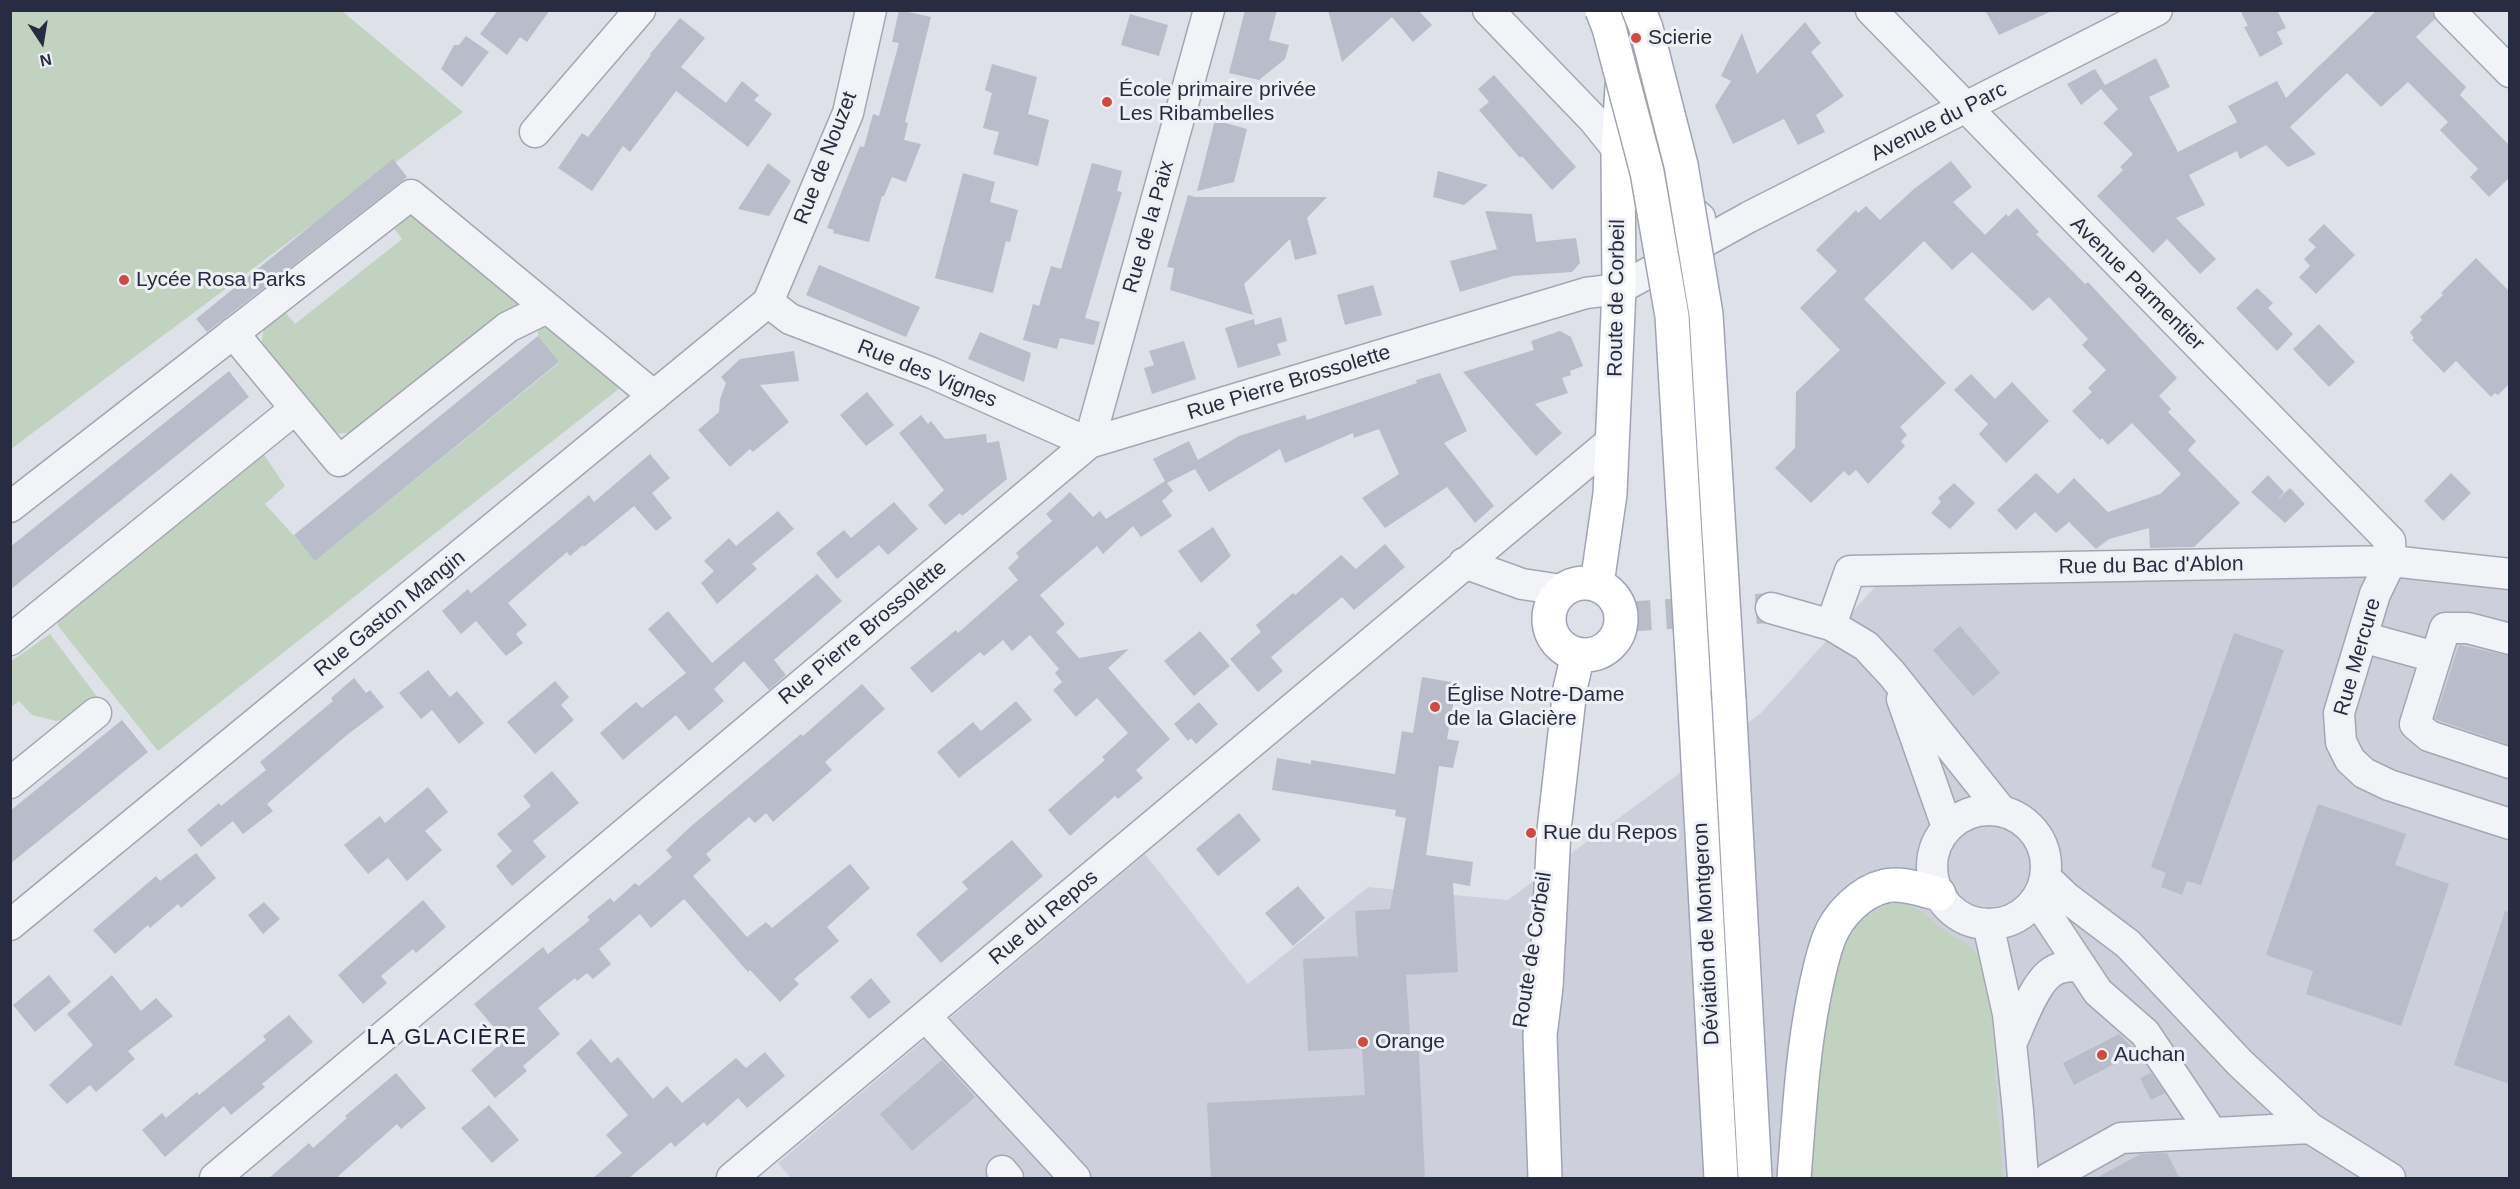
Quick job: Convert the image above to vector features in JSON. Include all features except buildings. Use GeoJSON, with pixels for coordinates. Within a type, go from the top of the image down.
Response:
{"type":"FeatureCollection","features":[{"type":"Feature","properties":{"kind":"main road","name":"Déviation de Montgeron"},"geometry":{"type":"LineString","coordinates":[[1602,10],[1609,28],[1647,172],[1672,316],[1721,1179]]}},
{"type":"Feature","properties":{"kind":"main road","name":"Route de Corbeil"},"geometry":{"type":"LineString","coordinates":[[1597,584],[1610,494],[1613,440],[1618,289],[1618,150],[1627,10]]}},
{"type":"Feature","properties":{"kind":"main road","name":"Déviation de Montgeron"},"geometry":{"type":"LineString","coordinates":[[1639,10],[1646,28],[1680,165],[1706,314],[1755,1179]]}},
{"type":"Feature","properties":{"kind":"main road"},"geometry":{"type":"LineString","coordinates":[[1597,584],[1616,599],[1621,617],[1620,628],[1608,646],[1599,652],[1578,654],[1566,650],[1552,634],[1549,623],[1554,600],[1562,590],[1573,585],[1597,584]]}},
{"type":"Feature","properties":{"kind":"main road","name":"Route de Corbeil"},"geometry":{"type":"LineString","coordinates":[[1545,1179],[1540,1035],[1546,987],[1554,830],[1570,688],[1578,654]]}},
{"type":"Feature","properties":{"kind":"main road","name":"Route de Corbeil"},"geometry":{"type":"LineString","coordinates":[[1524,1179],[1519,1034],[1526,969],[1554,830]]}},
{"type":"Feature","properties":{"kind":"main road"},"geometry":{"type":"LineString","coordinates":[[1794,1179],[1810,1017],[1820,968],[1830,936],[1846,911],[1862,896],[1886,885],[1939,894]]}},
{"type":"Feature","properties":{"kind":"street"},"geometry":{"type":"LineString","coordinates":[[535,132],[640,10]]}},
{"type":"Feature","properties":{"kind":"street","name":"Rue de Nouzet"},"geometry":{"type":"LineString","coordinates":[[768,302],[848,113],[871,10]]}},
{"type":"Feature","properties":{"kind":"street","name":"Rue de la Paix"},"geometry":{"type":"LineString","coordinates":[[1089,443],[1209,10]]}},
{"type":"Feature","properties":{"kind":"street"},"geometry":{"type":"LineString","coordinates":[[1488,10],[1593,119],[1618,150],[1720,234]]}},
{"type":"Feature","properties":{"kind":"street","name":"Avenue Parmentier"},"geometry":{"type":"LineString","coordinates":[[1871,10],[1966,110],[2390,541],[2391,561]]}},
{"type":"Feature","properties":{"kind":"street","name":"Avenue du Parc"},"geometry":{"type":"LineString","coordinates":[[1618,289],[1749,217],[1966,110],[2157,10]]}},
{"type":"Feature","properties":{"kind":"street"},"geometry":{"type":"LineString","coordinates":[[2449,10],[2510,72]]}},
{"type":"Feature","properties":{"kind":"street"},"geometry":{"type":"LineString","coordinates":[[10,507],[411,195],[654,396]]}},
{"type":"Feature","properties":{"kind":"street","name":"Rue Pierre Brossolette"},"geometry":{"type":"LineString","coordinates":[[215,1179],[1089,443],[1586,293],[1618,289]]}},
{"type":"Feature","properties":{"kind":"street","name":"Rue Gaston Mangin"},"geometry":{"type":"LineString","coordinates":[[10,925],[768,302]]}},
{"type":"Feature","properties":{"kind":"street","name":"Rue des Vignes"},"geometry":{"type":"LineString","coordinates":[[768,302],[790,320],[932,374],[1089,443]]}},
{"type":"Feature","properties":{"kind":"street"},"geometry":{"type":"LineString","coordinates":[[233,333],[339,462],[508,327],[547,308]]}},
{"type":"Feature","properties":{"kind":"street"},"geometry":{"type":"LineString","coordinates":[[10,640],[295,409]]}},
{"type":"Feature","properties":{"kind":"street","name":"Rue du Repos"},"geometry":{"type":"LineString","coordinates":[[732,1179],[1613,440]]}},
{"type":"Feature","properties":{"kind":"street","name":"Rue du Bac d'Ablon"},"geometry":{"type":"LineString","coordinates":[[1832,625],[1850,571],[2391,561],[2510,574]]}},
{"type":"Feature","properties":{"kind":"street","name":"Rue Mercure"},"geometry":{"type":"LineString","coordinates":[[2391,561],[2375,594],[2339,713],[2341,742],[2350,760],[2364,773],[2389,785],[2510,824]]}},
{"type":"Feature","properties":{"kind":"street"},"geometry":{"type":"LineString","coordinates":[[1464,563],[1522,584],[1562,590]]}},
{"type":"Feature","properties":{"kind":"street"},"geometry":{"type":"LineString","coordinates":[[1771,608],[1832,625],[1866,646],[1892,674],[2000,809],[2025,823],[2034,834],[2044,856],[2042,889],[2081,966],[2098,993],[2145,1033],[2212,1133]]}},
{"type":"Feature","properties":{"kind":"street"},"geometry":{"type":"LineString","coordinates":[[2510,639],[2468,628],[2445,628],[2415,724],[2429,736],[2510,763]]}},
{"type":"Feature","properties":{"kind":"street"},"geometry":{"type":"LineString","coordinates":[[2362,637],[2435,657]]}},
{"type":"Feature","properties":{"kind":"street"},"geometry":{"type":"LineString","coordinates":[[1892,674],[1947,827]]}},
{"type":"Feature","properties":{"kind":"street"},"geometry":{"type":"LineString","coordinates":[[10,783],[96,713]]}},
{"type":"Feature","properties":{"kind":"street"},"geometry":{"type":"LineString","coordinates":[[2000,809],[1981,808],[1962,816],[1947,827],[1934,853],[1934,882],[1939,894],[1961,918],[1975,923],[1988,924],[2005,921],[2021,914],[2042,889]]}},
{"type":"Feature","properties":{"kind":"street"},"geometry":{"type":"LineString","coordinates":[[2042,889],[2067,897],[2128,944],[2240,1063],[2310,1128],[2390,1179]]}},
{"type":"Feature","properties":{"kind":"street"},"geometry":{"type":"LineString","coordinates":[[1988,924],[2008,1014],[2023,1179]]}},
{"type":"Feature","properties":{"kind":"street"},"geometry":{"type":"LineString","coordinates":[[2011,1044],[2030,1004],[2049,974],[2064,966],[2081,966]]}},
{"type":"Feature","properties":{"kind":"street"},"geometry":{"type":"LineString","coordinates":[[926,1017],[1070,1177]]}},
{"type":"Feature","properties":{"kind":"street"},"geometry":{"type":"LineString","coordinates":[[2049,1179],[2121,1138],[2310,1128]]}},
{"type":"Feature","properties":{"kind":"shaded area"},"geometry":{"type":"Polygon","coordinates":[[[2509,576],[2509,1178],[791,1178],[778,1163],[1145,854],[1248,984],[1368,887],[1508,900],[1761,713],[1884,577],[2509,576]]]}},
{"type":"Feature","properties":{"kind":"green space","name":"Lycée Rosa Parks"},"geometry":{"type":"Polygon","coordinates":[[[11,11],[342,11],[463,112],[11,449],[11,11]]]}},
{"type":"Feature","properties":{"kind":"green space"},"geometry":{"type":"Polygon","coordinates":[[[413,212],[524,304],[357,432],[335,434],[261,346],[264,326],[282,308],[295,324],[402,239],[389,222],[413,212]]]}},
{"type":"Feature","properties":{"kind":"green space"},"geometry":{"type":"Polygon","coordinates":[[[538,327],[559,330],[609,369],[620,388],[158,751],[58,626],[57,616],[263,453],[285,486],[265,504],[316,560],[559,363],[538,336],[538,327]]]}},
{"type":"Feature","properties":{"kind":"green space"},"geometry":{"type":"Polygon","coordinates":[[[50,634],[98,698],[73,718],[56,721],[32,715],[19,701],[11,707],[10,662],[50,634]]]}},
{"type":"Feature","properties":{"kind":"green space"},"geometry":{"type":"Polygon","coordinates":[[[1907,901],[1907,906],[1922,912],[1945,931],[1966,943],[1980,959],[1985,972],[1990,993],[2003,1178],[1807,1178],[1810,1123],[1836,956],[1868,915],[1886,905],[1907,901]]]}},
{"type":"Feature","properties":{"kind":"tunnel"},"geometry":{"type":"LineString","coordinates":[[1621,617],[1771,608]]}},
{"type":"Feature","properties":{"kind":"place","name":"Scierie"},"geometry":{"type":"Point","coordinates":[1636,38]}},
{"type":"Feature","properties":{"kind":"place","name":"École primaire privée Les Ribambelles"},"geometry":{"type":"Point","coordinates":[1107,102]}},
{"type":"Feature","properties":{"kind":"place","name":"Lycée Rosa Parks"},"geometry":{"type":"Point","coordinates":[124,280]}},
{"type":"Feature","properties":{"kind":"place","name":"Église Notre-Dame de la Glacière"},"geometry":{"type":"Point","coordinates":[1435,707]}},
{"type":"Feature","properties":{"kind":"place","name":"Rue du Repos"},"geometry":{"type":"Point","coordinates":[1531,833]}},
{"type":"Feature","properties":{"kind":"place","name":"Orange"},"geometry":{"type":"Point","coordinates":[1363,1042]}},
{"type":"Feature","properties":{"kind":"place","name":"Auchan"},"geometry":{"type":"Point","coordinates":[2102,1055]}},
{"type":"Feature","properties":{"kind":"district","name":"LA GLACIÈRE"},"geometry":{"type":"Point","coordinates":[447,1038]}}]}
